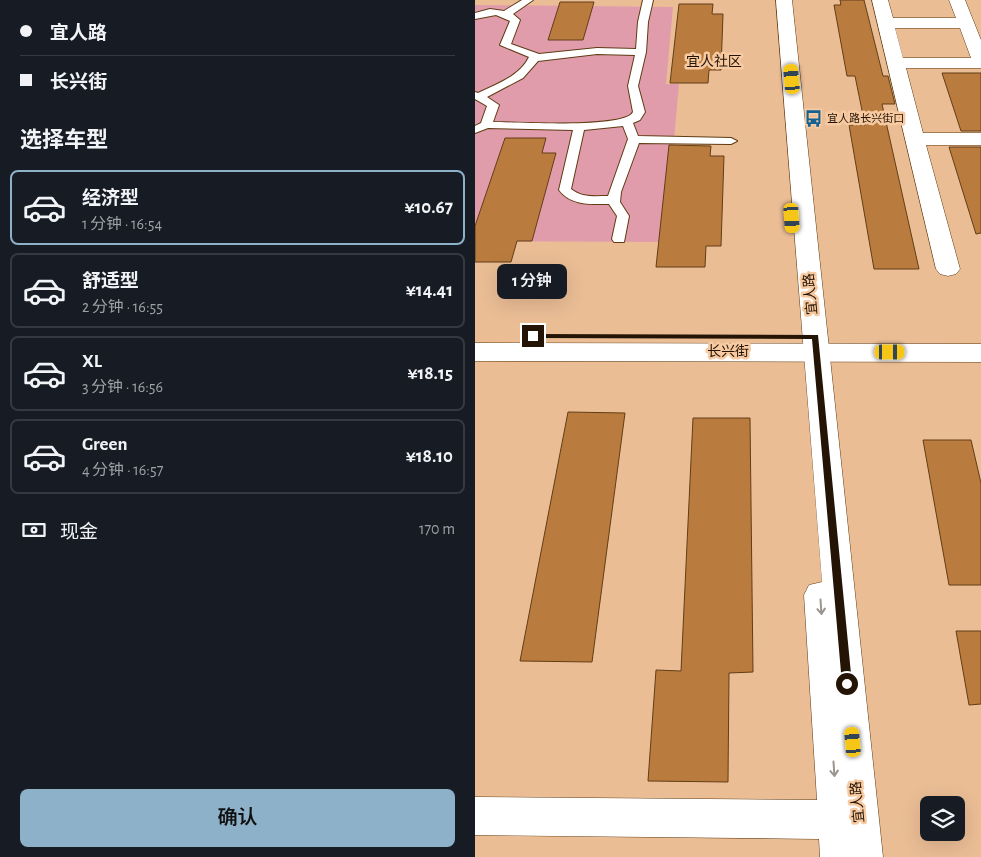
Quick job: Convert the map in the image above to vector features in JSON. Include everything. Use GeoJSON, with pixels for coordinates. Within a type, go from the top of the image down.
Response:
{"type":"FeatureCollection","features":[{"type":"Feature","properties":{"kind":"street","name":"宜人路"},"geometry":{"type":"LineString","coordinates":[[775,0],[809,344]]}},
{"type":"Feature","properties":{"kind":"street","name":"宜人路"},"geometry":{"type":"LineString","coordinates":[[784,0],[809,344],[849,820],[863,857]]}},
{"type":"Feature","properties":{"kind":"street"},"geometry":{"type":"LineString","coordinates":[[880,0],[948,268]]}},
{"type":"Feature","properties":{"kind":"street"},"geometry":{"type":"LineString","coordinates":[[896,63],[981,63],[972,28],[957,0]]}},
{"type":"Feature","properties":{"kind":"street"},"geometry":{"type":"LineString","coordinates":[[886,23],[972,28]]}},
{"type":"Feature","properties":{"kind":"street"},"geometry":{"type":"LineString","coordinates":[[915,139],[981,139]]}},
{"type":"Feature","properties":{"kind":"street","name":"长兴街"},"geometry":{"type":"LineString","coordinates":[[475,336],[809,344],[981,353]]}},
{"type":"Feature","properties":{"kind":"street","name":"长兴街"},"geometry":{"type":"LineString","coordinates":[[475,352],[809,344],[981,337]]}},
{"type":"Feature","properties":{"kind":"street"},"geometry":{"type":"LineString","coordinates":[[475,816],[849,820]]}},
{"type":"Feature","properties":{"kind":"street","name":"宜人路"},"geometry":{"type":"LineString","coordinates":[[840,857],[849,820]]}},
{"type":"Feature","properties":{"kind":"lane"},"geometry":{"type":"LineString","coordinates":[[506,14],[528,0]]}},
{"type":"Feature","properties":{"kind":"lane"},"geometry":{"type":"LineString","coordinates":[[480,127],[579,126],[627,122],[636,118],[639,112],[633,86],[641,52],[643,22],[648,0]]}},
{"type":"Feature","properties":{"kind":"lane"},"geometry":{"type":"LineString","coordinates":[[475,16],[486,8],[506,14],[515,20],[505,45],[535,56],[534,58]]}},
{"type":"Feature","properties":{"kind":"lane"},"geometry":{"type":"LineString","coordinates":[[534,58],[605,51],[641,52]]}},
{"type":"Feature","properties":{"kind":"lane"},"geometry":{"type":"LineString","coordinates":[[477,96],[524,71],[533,62],[534,58]]}},
{"type":"Feature","properties":{"kind":"lane"},"geometry":{"type":"LineString","coordinates":[[477,96],[493,105],[480,127]]}},
{"type":"Feature","properties":{"kind":"lane"},"geometry":{"type":"LineString","coordinates":[[619,239],[623,216],[614,200],[615,192],[634,139],[627,122]]}},
{"type":"Feature","properties":{"kind":"lane"},"geometry":{"type":"LineString","coordinates":[[579,126],[565,190],[570,196],[579,199],[614,200]]}},
{"type":"Feature","properties":{"kind":"lane"},"geometry":{"type":"LineString","coordinates":[[634,139],[731,141]]}},
{"type":"Feature","properties":{"kind":"shaded area"},"geometry":{"type":"Polygon","coordinates":[[[475,5],[673,7],[666,84],[679,84],[674,140],[659,242],[475,241],[475,5]]]}},
{"type":"Feature","properties":{"kind":"building"},"geometry":{"type":"Polygon","coordinates":[[[840,0],[864,0],[883,76],[888,76],[895,104],[882,104],[919,269],[874,269],[849,125],[865,125],[855,76],[847,76],[834,5],[841,5],[840,0]]]}},
{"type":"Feature","properties":{"kind":"building"},"geometry":{"type":"Polygon","coordinates":[[[560,2],[594,2],[583,40],[548,40],[560,2]]]}},
{"type":"Feature","properties":{"kind":"building"},"geometry":{"type":"Polygon","coordinates":[[[679,4],[713,4],[712,14],[723,14],[721,70],[709,70],[708,83],[670,83],[679,4]]]}},
{"type":"Feature","properties":{"kind":"building"},"geometry":{"type":"Polygon","coordinates":[[[942,73],[981,73],[981,131],[961,131],[942,73]]]}},
{"type":"Feature","properties":{"kind":"building"},"geometry":{"type":"Polygon","coordinates":[[[505,138],[546,138],[542,153],[556,153],[532,241],[517,241],[511,262],[475,262],[475,226],[505,138]]]}},
{"type":"Feature","properties":{"kind":"building"},"geometry":{"type":"Polygon","coordinates":[[[669,145],[711,146],[710,156],[724,156],[721,246],[706,246],[705,267],[656,267],[669,145]]]}},
{"type":"Feature","properties":{"kind":"building"},"geometry":{"type":"Polygon","coordinates":[[[949,147],[981,147],[981,233],[976,234],[949,147]]]}},
{"type":"Feature","properties":{"kind":"building"},"geometry":{"type":"Polygon","coordinates":[[[568,412],[625,413],[592,662],[520,661],[568,412]]]}},
{"type":"Feature","properties":{"kind":"building"},"geometry":{"type":"Polygon","coordinates":[[[693,418],[750,418],[753,672],[729,673],[728,782],[648,781],[656,670],[681,671],[693,418]]]}},
{"type":"Feature","properties":{"kind":"building"},"geometry":{"type":"Polygon","coordinates":[[[923,440],[971,440],[981,483],[981,585],[949,585],[923,440]]]}},
{"type":"Feature","properties":{"kind":"building"},"geometry":{"type":"Polygon","coordinates":[[[956,631],[981,631],[981,704],[969,705],[956,631]]]}},
{"type":"Feature","properties":{"kind":"place","name":"宜人路长兴街口"},"geometry":{"type":"Point","coordinates":[813,118]}},
{"type":"Feature","properties":{"kind":"district","name":"宜人社区"},"geometry":{"type":"Point","coordinates":[714,62]}},
{"type":"Feature","properties":{"kind":"route"},"geometry":{"type":"LineString","coordinates":[[533,336],[815,336],[847,684]]}}]}
